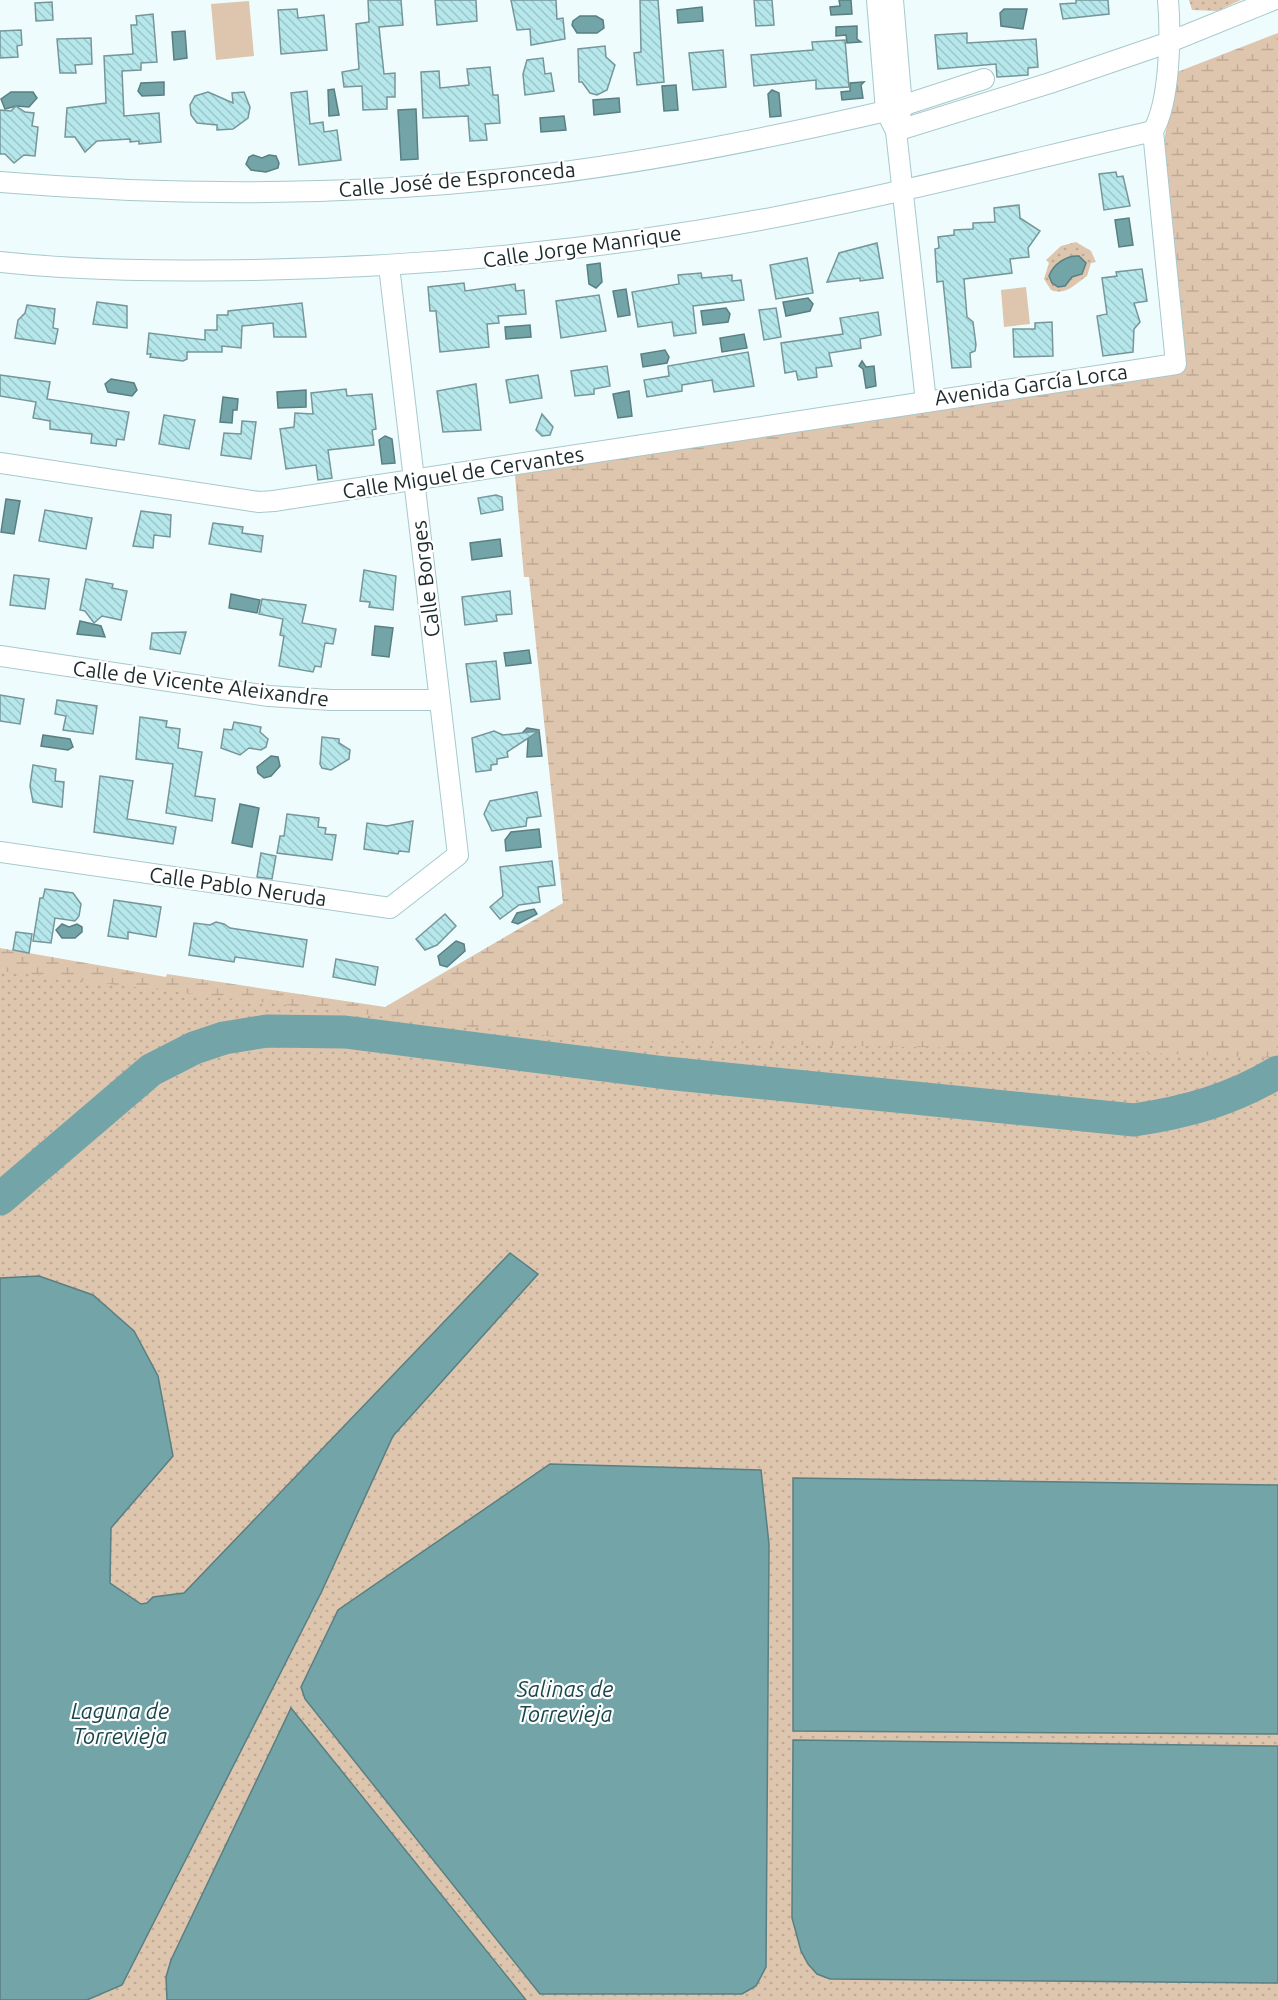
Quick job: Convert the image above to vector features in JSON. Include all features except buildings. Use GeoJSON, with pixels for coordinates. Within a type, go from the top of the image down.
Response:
{"type":"FeatureCollection","features":[{"type":"Feature","properties":{"kind":"street","name":"Avenida García Lorca"},"geometry":{"type":"LineString","coordinates":[[877,0],[894,109],[926,402],[1176,364],[1153,131],[1160,119],[1166,97],[1168,0]]}},
{"type":"Feature","properties":{"kind":"street","name":"Avenida García Lorca"},"geometry":{"type":"LineString","coordinates":[[893,0],[894,109]]}},
{"type":"Feature","properties":{"kind":"street"},"geometry":{"type":"LineString","coordinates":[[896,131],[1050,83],[1167,43],[1273,0]]}},
{"type":"Feature","properties":{"kind":"street","name":"Calle José de Espronceda"},"geometry":{"type":"LineString","coordinates":[[0,182],[171,191],[312,191],[429,185],[548,174],[668,156],[784,135],[894,109],[984,79]]}},
{"type":"Feature","properties":{"kind":"street","name":"Calle Jorge Manrique"},"geometry":{"type":"LineString","coordinates":[[0,262],[88,270],[157,271],[389,266],[498,258],[593,247],[776,217],[1153,131]]}},
{"type":"Feature","properties":{"kind":"street","name":"Calle Borges"},"geometry":{"type":"LineString","coordinates":[[389,266],[458,855]]}},
{"type":"Feature","properties":{"kind":"street","name":"Calle Miguel de Cervantes"},"geometry":{"type":"LineString","coordinates":[[0,463],[259,502],[926,402]]}},
{"type":"Feature","properties":{"kind":"street","name":"Calle de Vicente Aleixandre"},"geometry":{"type":"LineString","coordinates":[[0,656],[269,696],[331,700],[439,700]]}},
{"type":"Feature","properties":{"kind":"street","name":"Calle Pablo Neruda"},"geometry":{"type":"LineString","coordinates":[[0,852],[390,908],[458,855]]}},
{"type":"Feature","properties":{"kind":"green space"},"geometry":{"type":"Polygon","coordinates":[[[1189,0],[1241,0],[1217,11],[1192,10],[1189,0]]]}},
{"type":"Feature","properties":{"kind":"green space"},"geometry":{"type":"Polygon","coordinates":[[[249,1],[254,56],[216,60],[211,4],[249,1]]]}},
{"type":"Feature","properties":{"kind":"green space"},"geometry":{"type":"Polygon","coordinates":[[[1278,33],[1278,1361],[0,1278],[0,948],[166,977],[167,974],[385,1007],[563,903],[529,577],[524,577],[515,475],[1184,371],[1163,150],[1172,105],[1172,74],[1278,33]]]}},
{"type":"Feature","properties":{"kind":"green space"},"geometry":{"type":"Polygon","coordinates":[[[1076,242],[1091,251],[1096,262],[1091,263],[1087,276],[1070,288],[1061,291],[1051,290],[1044,279],[1049,263],[1046,260],[1061,246],[1076,242]]]}},
{"type":"Feature","properties":{"kind":"green space"},"geometry":{"type":"Polygon","coordinates":[[[1026,287],[1030,324],[1004,327],[1001,290],[1026,287]]]}},
{"type":"Feature","properties":{"kind":"green space"},"geometry":{"type":"Polygon","coordinates":[[[0,971],[589,1041],[1071,1050],[1278,1058],[1278,2000],[0,2000],[0,971]]]}},
{"type":"Feature","properties":{"kind":"water"},"geometry":{"type":"Polygon","coordinates":[[[839,0],[851,0],[852,14],[831,15],[830,7],[840,6],[839,0]]]}},
{"type":"Feature","properties":{"kind":"water"},"geometry":{"type":"Polygon","coordinates":[[[702,7],[703,21],[678,23],[677,10],[702,7]]]}},
{"type":"Feature","properties":{"kind":"water"},"geometry":{"type":"Polygon","coordinates":[[[1004,9],[1027,9],[1023,29],[1001,26],[1000,13],[1004,9]]]}},
{"type":"Feature","properties":{"kind":"water"},"geometry":{"type":"Polygon","coordinates":[[[580,16],[596,16],[603,20],[604,28],[597,33],[577,33],[572,25],[573,21],[580,16]]]}},
{"type":"Feature","properties":{"kind":"water"},"geometry":{"type":"Polygon","coordinates":[[[857,26],[857,39],[861,42],[847,43],[846,35],[836,36],[836,27],[857,26]]]}},
{"type":"Feature","properties":{"kind":"water"},"geometry":{"type":"Polygon","coordinates":[[[185,31],[187,58],[174,60],[172,32],[185,31]]]}},
{"type":"Feature","properties":{"kind":"water"},"geometry":{"type":"Polygon","coordinates":[[[164,82],[164,95],[142,96],[138,91],[141,83],[164,82]]]}},
{"type":"Feature","properties":{"kind":"water"},"geometry":{"type":"Polygon","coordinates":[[[864,82],[861,85],[863,98],[842,100],[841,92],[850,91],[850,83],[864,82]]]}},
{"type":"Feature","properties":{"kind":"water"},"geometry":{"type":"Polygon","coordinates":[[[676,85],[678,110],[664,111],[662,86],[676,85]]]}},
{"type":"Feature","properties":{"kind":"water"},"geometry":{"type":"Polygon","coordinates":[[[334,89],[339,115],[329,116],[328,90],[334,89]]]}},
{"type":"Feature","properties":{"kind":"water"},"geometry":{"type":"Polygon","coordinates":[[[772,90],[779,93],[781,116],[770,117],[768,94],[772,90]]]}},
{"type":"Feature","properties":{"kind":"water"},"geometry":{"type":"Polygon","coordinates":[[[11,92],[33,92],[37,98],[29,107],[16,106],[5,109],[1,99],[11,92]]]}},
{"type":"Feature","properties":{"kind":"water"},"geometry":{"type":"Polygon","coordinates":[[[619,98],[620,112],[594,115],[593,100],[619,98]]]}},
{"type":"Feature","properties":{"kind":"water"},"geometry":{"type":"Polygon","coordinates":[[[416,109],[418,159],[401,160],[398,110],[416,109]]]}},
{"type":"Feature","properties":{"kind":"water"},"geometry":{"type":"Polygon","coordinates":[[[564,116],[566,130],[541,132],[540,118],[564,116]]]}},
{"type":"Feature","properties":{"kind":"water"},"geometry":{"type":"Polygon","coordinates":[[[253,155],[262,158],[269,155],[276,156],[279,163],[278,168],[266,172],[251,170],[246,164],[249,157],[253,155]]]}},
{"type":"Feature","properties":{"kind":"water"},"geometry":{"type":"Polygon","coordinates":[[[1129,218],[1133,245],[1119,247],[1115,220],[1129,218]]]}},
{"type":"Feature","properties":{"kind":"water"},"geometry":{"type":"Polygon","coordinates":[[[1079,256],[1086,263],[1082,274],[1072,277],[1065,286],[1058,287],[1052,283],[1049,276],[1057,264],[1070,257],[1079,256]]]}},
{"type":"Feature","properties":{"kind":"water"},"geometry":{"type":"Polygon","coordinates":[[[600,263],[602,282],[596,288],[589,284],[587,265],[600,263]]]}},
{"type":"Feature","properties":{"kind":"water"},"geometry":{"type":"Polygon","coordinates":[[[626,289],[630,315],[618,317],[613,291],[626,289]]]}},
{"type":"Feature","properties":{"kind":"water"},"geometry":{"type":"Polygon","coordinates":[[[808,298],[813,304],[810,311],[786,316],[783,302],[808,298]]]}},
{"type":"Feature","properties":{"kind":"water"},"geometry":{"type":"Polygon","coordinates":[[[726,308],[730,314],[728,322],[703,325],[701,311],[726,308]]]}},
{"type":"Feature","properties":{"kind":"water"},"geometry":{"type":"Polygon","coordinates":[[[530,325],[531,337],[506,339],[505,327],[530,325]]]}},
{"type":"Feature","properties":{"kind":"water"},"geometry":{"type":"Polygon","coordinates":[[[744,334],[747,348],[722,352],[720,338],[744,334]]]}},
{"type":"Feature","properties":{"kind":"water"},"geometry":{"type":"Polygon","coordinates":[[[665,350],[669,357],[667,363],[643,367],[641,354],[665,350]]]}},
{"type":"Feature","properties":{"kind":"water"},"geometry":{"type":"Polygon","coordinates":[[[862,361],[866,367],[874,366],[876,386],[866,388],[863,369],[859,366],[862,361]]]}},
{"type":"Feature","properties":{"kind":"water"},"geometry":{"type":"Polygon","coordinates":[[[111,379],[134,383],[137,390],[132,396],[108,392],[105,384],[111,379]]]}},
{"type":"Feature","properties":{"kind":"water"},"geometry":{"type":"Polygon","coordinates":[[[306,390],[306,407],[278,408],[277,392],[306,390]]]}},
{"type":"Feature","properties":{"kind":"water"},"geometry":{"type":"Polygon","coordinates":[[[629,391],[632,416],[618,418],[613,394],[629,391]]]}},
{"type":"Feature","properties":{"kind":"water"},"geometry":{"type":"Polygon","coordinates":[[[223,397],[238,399],[237,410],[233,410],[232,423],[220,422],[223,397]]]}},
{"type":"Feature","properties":{"kind":"water"},"geometry":{"type":"Polygon","coordinates":[[[385,436],[392,439],[395,463],[382,464],[379,440],[385,436]]]}},
{"type":"Feature","properties":{"kind":"water"},"geometry":{"type":"Polygon","coordinates":[[[6,499],[20,501],[14,534],[1,532],[6,499]]]}},
{"type":"Feature","properties":{"kind":"water"},"geometry":{"type":"Polygon","coordinates":[[[500,539],[502,556],[472,560],[470,543],[500,539]]]}},
{"type":"Feature","properties":{"kind":"water"},"geometry":{"type":"Polygon","coordinates":[[[231,594],[260,600],[257,613],[229,608],[231,594]]]}},
{"type":"Feature","properties":{"kind":"water"},"geometry":{"type":"Polygon","coordinates":[[[80,621],[101,626],[105,637],[77,634],[80,621]]]}},
{"type":"Feature","properties":{"kind":"water"},"geometry":{"type":"Polygon","coordinates":[[[375,626],[393,628],[389,657],[372,655],[375,626]]]}},
{"type":"Feature","properties":{"kind":"water"},"geometry":{"type":"Polygon","coordinates":[[[529,650],[531,663],[506,666],[504,653],[529,650]]]}},
{"type":"Feature","properties":{"kind":"water"},"geometry":{"type":"Polygon","coordinates":[[[527,728],[539,730],[542,756],[527,757],[528,740],[523,732],[527,728]]]}},
{"type":"Feature","properties":{"kind":"water"},"geometry":{"type":"Polygon","coordinates":[[[43,735],[70,739],[73,747],[68,750],[41,746],[43,735]]]}},
{"type":"Feature","properties":{"kind":"water"},"geometry":{"type":"Polygon","coordinates":[[[271,756],[278,757],[280,766],[271,776],[264,778],[258,773],[257,767],[271,756]]]}},
{"type":"Feature","properties":{"kind":"water"},"geometry":{"type":"Polygon","coordinates":[[[240,804],[259,808],[252,847],[232,843],[240,804]]]}},
{"type":"Feature","properties":{"kind":"water"},"geometry":{"type":"Polygon","coordinates":[[[539,829],[541,847],[506,851],[505,840],[511,832],[539,829]]]}},
{"type":"Feature","properties":{"kind":"water"},"geometry":{"type":"Polygon","coordinates":[[[534,909],[537,914],[518,924],[512,922],[517,913],[534,909]]]}},
{"type":"Feature","properties":{"kind":"water"},"geometry":{"type":"Polygon","coordinates":[[[62,924],[69,927],[77,924],[82,927],[82,932],[75,938],[62,938],[56,930],[62,924]]]}},
{"type":"Feature","properties":{"kind":"water"},"geometry":{"type":"Polygon","coordinates":[[[456,941],[464,944],[465,951],[447,967],[440,965],[438,956],[456,941]]]}},
{"type":"Feature","properties":{"kind":"water","name":"Laguna de Torrevieja"},"geometry":{"type":"Polygon","coordinates":[[[510,1253],[538,1274],[393,1436],[321,1593],[122,1985],[87,2000],[0,2000],[0,1278],[39,1276],[93,1295],[134,1331],[158,1376],[173,1456],[111,1528],[110,1583],[141,1604],[147,1603],[153,1597],[184,1593],[510,1253]]]}},
{"type":"Feature","properties":{"kind":"water","name":"Salinas de Torrevieja"},"geometry":{"type":"Polygon","coordinates":[[[550,1464],[761,1470],[769,1544],[766,1967],[756,1986],[742,1994],[540,1994],[305,1699],[301,1687],[338,1610],[550,1464]]]}},
{"type":"Feature","properties":{"kind":"water"},"geometry":{"type":"Polygon","coordinates":[[[793,1478],[1278,1485],[1278,1734],[793,1731],[793,1478]]]}},
{"type":"Feature","properties":{"kind":"water"},"geometry":{"type":"Polygon","coordinates":[[[291,1708],[526,2000],[167,2000],[166,1977],[171,1960],[291,1708]]]}},
{"type":"Feature","properties":{"kind":"water"},"geometry":{"type":"Polygon","coordinates":[[[793,1740],[1278,1746],[1278,1983],[830,1979],[817,1974],[801,1951],[792,1918],[793,1740]]]}},
{"type":"Feature","properties":{"kind":"waterway"},"geometry":{"type":"LineString","coordinates":[[0,1199],[151,1070],[194,1048],[224,1038],[267,1031],[345,1032],[666,1073],[1134,1120],[1208,1104],[1243,1090],[1278,1072]]}}]}
